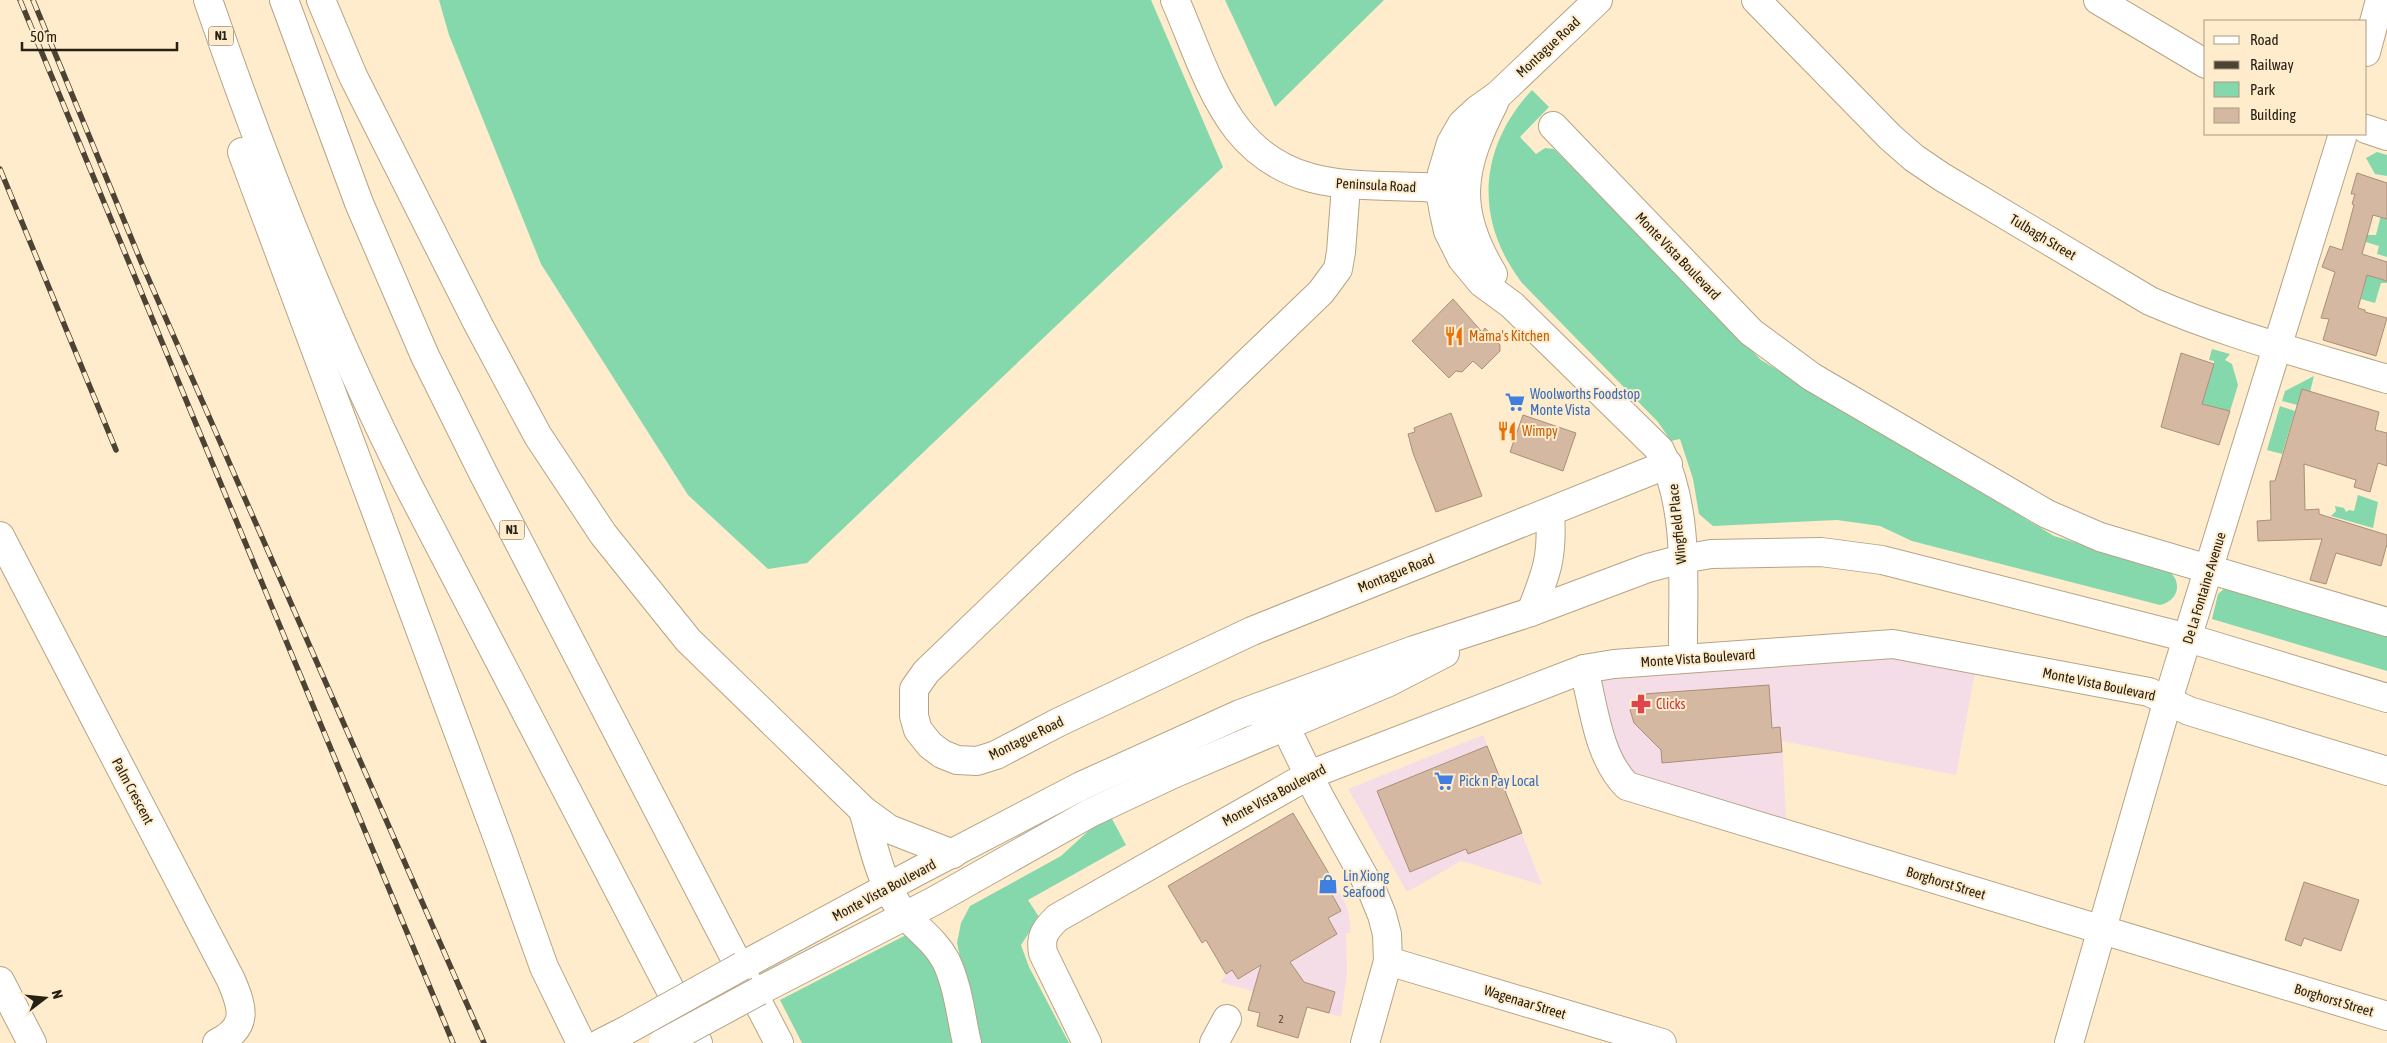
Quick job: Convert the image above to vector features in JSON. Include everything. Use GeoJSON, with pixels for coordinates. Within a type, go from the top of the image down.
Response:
{"type":"FeatureCollection","features":[{"type":"Feature","properties":{"kind":"main road"},"geometry":{"type":"LineString","coordinates":[[204,0],[220,78],[239,144],[544,967],[581,1043]]}},
{"type":"Feature","properties":{"kind":"main road","name":"N1"},"geometry":{"type":"LineString","coordinates":[[208,0],[285,213],[367,401],[408,485],[698,1043]]}},
{"type":"Feature","properties":{"kind":"main road","name":"N1"},"geometry":{"type":"LineString","coordinates":[[284,0],[359,203],[426,356],[487,482],[779,1043]]}},
{"type":"Feature","properties":{"kind":"main road"},"geometry":{"type":"LineString","coordinates":[[320,0],[357,84],[479,326],[538,436],[603,534],[688,640],[863,810],[889,829],[953,854]]}},
{"type":"Feature","properties":{"kind":"main road","name":"Peninsula Road"},"geometry":{"type":"LineString","coordinates":[[1176,0],[1215,92],[1238,130],[1261,153],[1294,172],[1316,180],[1346,186],[1425,187],[1453,191]]}},
{"type":"Feature","properties":{"kind":"main road","name":"Montague Road"},"geometry":{"type":"LineString","coordinates":[[1453,191],[1446,158],[1462,124],[1498,95],[1598,0]]}},
{"type":"Feature","properties":{"kind":"main road","name":"Tulbagh Street"},"geometry":{"type":"LineString","coordinates":[[1756,0],[1890,137],[1942,177],[2150,301],[2278,346],[2387,379]]}},
{"type":"Feature","properties":{"kind":"main road"},"geometry":{"type":"LineString","coordinates":[[2098,0],[2204,63]]}},
{"type":"Feature","properties":{"kind":"main road"},"geometry":{"type":"LineString","coordinates":[[2367,48],[2380,0]]}},
{"type":"Feature","properties":{"kind":"main road","name":"Monte Vista Boulevard"},"geometry":{"type":"LineString","coordinates":[[1553,126],[1751,332],[1812,377],[2046,514],[2100,537],[2387,622]]}},
{"type":"Feature","properties":{"kind":"main road"},"geometry":{"type":"LineString","coordinates":[[2367,130],[2387,136]]}},
{"type":"Feature","properties":{"kind":"main road","name":"De La Fontaine Avenue"},"geometry":{"type":"LineString","coordinates":[[2069,1043],[2168,700],[2343,135]]}},
{"type":"Feature","properties":{"kind":"main road","name":"Montague Road"},"geometry":{"type":"LineString","coordinates":[[1346,186],[1341,252],[1338,269],[1330,282],[926,672],[914,690],[912,705],[918,730],[930,745],[942,754],[957,760],[977,761],[996,755],[1252,631],[1668,464]]}},
{"type":"Feature","properties":{"kind":"main road","name":"Wingfield Place"},"geometry":{"type":"LineString","coordinates":[[1453,191],[1475,242],[1512,305],[1647,434],[1668,464],[1674,481],[1682,558],[1683,658]]}},
{"type":"Feature","properties":{"kind":"main road"},"geometry":{"type":"LineString","coordinates":[[1531,612],[1546,574],[1551,553],[1550,512]]}},
{"type":"Feature","properties":{"kind":"main road","name":"Palm Crescent"},"geometry":{"type":"LineString","coordinates":[[0,536],[232,980],[240,1000],[241,1016],[235,1031],[217,1043]]}},
{"type":"Feature","properties":{"kind":"main road","name":"Monte Vista Boulevard"},"geometry":{"type":"LineString","coordinates":[[600,1043],[888,887],[1081,786],[1240,714],[1414,650],[1479,630],[1648,568],[1682,558],[1711,554],[1821,552],[1882,560],[2188,638],[2387,698]]}},
{"type":"Feature","properties":{"kind":"main road","name":"Monte Vista Boulevard"},"geometry":{"type":"LineString","coordinates":[[663,1043],[804,967],[906,915],[1090,813],[1173,774],[1421,667],[1479,630]]}},
{"type":"Feature","properties":{"kind":"main road","name":"Monte Vista Boulevard"},"geometry":{"type":"LineString","coordinates":[[1087,1043],[1043,953],[1041,942],[1044,932],[1052,923],[1068,911],[1309,775],[1584,669],[1614,664],[1683,658],[1893,644],[2149,692],[2189,711],[2387,771]]}},
{"type":"Feature","properties":{"kind":"main road","name":"Borghorst Street"},"geometry":{"type":"LineString","coordinates":[[1584,669],[1605,751],[1614,773],[1627,786],[2387,1016]]}},
{"type":"Feature","properties":{"kind":"main road"},"geometry":{"type":"LineString","coordinates":[[1240,714],[1267,716],[1285,726],[1379,906],[1387,934],[1388,961],[1365,1043]]}},
{"type":"Feature","properties":{"kind":"main road"},"geometry":{"type":"LineString","coordinates":[[863,810],[888,887],[906,915],[923,930],[945,960],[951,973],[967,1043]]}},
{"type":"Feature","properties":{"kind":"main road","name":"Wagenaar Street"},"geometry":{"type":"LineString","coordinates":[[1388,961],[1662,1043]]}},
{"type":"Feature","properties":{"kind":"main road"},"geometry":{"type":"LineString","coordinates":[[0,981],[32,1043]]}},
{"type":"Feature","properties":{"kind":"main road"},"geometry":{"type":"LineString","coordinates":[[1214,1043],[1227,1019]]}},
{"type":"Feature","properties":{"kind":"shaded area"},"geometry":{"type":"Polygon","coordinates":[[[1893,646],[1977,661],[1956,775],[1782,741],[1787,833],[1627,785],[1585,670],[1893,646]]]}},
{"type":"Feature","properties":{"kind":"shaded area"},"geometry":{"type":"Polygon","coordinates":[[[1483,735],[1542,885],[1461,861],[1407,892],[1348,789],[1483,735]]]}},
{"type":"Feature","properties":{"kind":"shaded area"},"geometry":{"type":"Polygon","coordinates":[[[1293,813],[1342,896],[1348,910],[1351,933],[1346,933],[1347,973],[1341,1017],[1221,982],[1226,974],[1206,941],[1202,943],[1168,886],[1293,813]]]}},
{"type":"Feature","properties":{"kind":"green space"},"geometry":{"type":"Polygon","coordinates":[[[439,0],[1151,0],[1223,167],[807,563],[768,569],[688,495],[541,264],[449,35],[439,0]]]}},
{"type":"Feature","properties":{"kind":"green space"},"geometry":{"type":"Polygon","coordinates":[[[1225,0],[1384,0],[1275,107],[1225,0]]]}},
{"type":"Feature","properties":{"kind":"green space"},"geometry":{"type":"Polygon","coordinates":[[[1532,90],[1549,107],[1520,137],[1536,154],[1545,148],[1554,149],[1761,360],[2054,536],[2169,571],[2177,586],[2177,591],[2171,600],[2160,605],[1912,541],[1880,526],[1837,520],[1713,526],[1699,514],[1693,479],[1680,439],[1671,441],[1658,422],[1522,283],[1506,259],[1496,234],[1490,210],[1489,185],[1492,160],[1501,136],[1514,112],[1532,90]]]}},
{"type":"Feature","properties":{"kind":"green space"},"geometry":{"type":"Polygon","coordinates":[[[2377,152],[2387,155],[2387,176],[2375,174],[2366,158],[2377,152]]]}},
{"type":"Feature","properties":{"kind":"green space"},"geometry":{"type":"Polygon","coordinates":[[[2381,215],[2387,219],[2387,257],[2377,254],[2379,246],[2366,242],[2367,235],[2376,235],[2381,215]]]}},
{"type":"Feature","properties":{"kind":"green space"},"geometry":{"type":"Polygon","coordinates":[[[2367,275],[2387,281],[2387,283],[2381,283],[2375,303],[2361,299],[2367,275]]]}},
{"type":"Feature","properties":{"kind":"green space"},"geometry":{"type":"Polygon","coordinates":[[[2212,349],[2230,354],[2225,360],[2232,364],[2238,385],[2230,411],[2202,404],[2214,364],[2214,361],[2209,360],[2212,349]]]}},
{"type":"Feature","properties":{"kind":"green space"},"geometry":{"type":"Polygon","coordinates":[[[2314,376],[2310,392],[2302,390],[2297,405],[2282,401],[2285,391],[2314,376]]]}},
{"type":"Feature","properties":{"kind":"green space"},"geometry":{"type":"Polygon","coordinates":[[[2280,406],[2295,411],[2282,454],[2267,450],[2280,406]]]}},
{"type":"Feature","properties":{"kind":"green space"},"geometry":{"type":"Polygon","coordinates":[[[2358,495],[2378,502],[2373,528],[2331,516],[2336,511],[2335,506],[2344,508],[2346,512],[2349,510],[2354,511],[2358,495]]]}},
{"type":"Feature","properties":{"kind":"green space"},"geometry":{"type":"Polygon","coordinates":[[[2225,588],[2387,637],[2387,671],[2212,619],[2218,594],[2225,588]]]}},
{"type":"Feature","properties":{"kind":"green space"},"geometry":{"type":"Polygon","coordinates":[[[1111,817],[1126,845],[1028,900],[1039,917],[1021,945],[1029,967],[1069,1043],[979,1043],[957,943],[961,923],[970,906],[1061,856],[1096,824],[1111,817]]]}},
{"type":"Feature","properties":{"kind":"green space"},"geometry":{"type":"Polygon","coordinates":[[[906,935],[933,962],[957,1043],[802,1043],[780,1000],[906,935]]]}},
{"type":"Feature","properties":{"kind":"building"},"geometry":{"type":"Polygon","coordinates":[[[2357,173],[2387,183],[2387,219],[2373,215],[2362,254],[2387,262],[2387,281],[2367,275],[2358,308],[2387,318],[2376,356],[2323,340],[2329,319],[2321,318],[2335,272],[2322,267],[2330,246],[2342,250],[2354,205],[2352,204],[2355,194],[2351,194],[2357,173]]]}},
{"type":"Feature","properties":{"kind":"building","name":"Mama's Kitchen"},"geometry":{"type":"Polygon","coordinates":[[[1453,299],[1482,332],[1485,328],[1500,345],[1500,351],[1482,369],[1473,361],[1462,372],[1456,371],[1449,378],[1412,341],[1453,299]]]}},
{"type":"Feature","properties":{"kind":"building"},"geometry":{"type":"Polygon","coordinates":[[[2181,353],[2214,364],[2202,404],[2230,411],[2219,445],[2161,427],[2181,353]]]}},
{"type":"Feature","properties":{"kind":"building"},"geometry":{"type":"Polygon","coordinates":[[[2302,389],[2379,412],[2375,430],[2387,433],[2387,466],[2378,463],[2370,492],[2354,487],[2356,480],[2304,464],[2305,510],[2319,509],[2319,514],[2387,535],[2387,544],[2381,566],[2336,553],[2326,584],[2310,580],[2322,539],[2258,541],[2257,521],[2271,520],[2270,481],[2275,481],[2302,389]]]}},
{"type":"Feature","properties":{"kind":"building"},"geometry":{"type":"Polygon","coordinates":[[[1451,413],[1482,496],[1436,512],[1413,453],[1408,434],[1415,432],[1414,428],[1451,413]]]}},
{"type":"Feature","properties":{"kind":"building"},"geometry":{"type":"Polygon","coordinates":[[[1523,415],[1576,433],[1563,471],[1510,452],[1523,415]]]}},
{"type":"Feature","properties":{"kind":"building"},"geometry":{"type":"Polygon","coordinates":[[[1769,685],[1772,728],[1780,727],[1782,752],[1662,763],[1661,750],[1634,723],[1630,710],[1643,694],[1769,685]]]}},
{"type":"Feature","properties":{"kind":"building"},"geometry":{"type":"Polygon","coordinates":[[[1487,746],[1522,833],[1468,854],[1466,849],[1410,872],[1377,791],[1487,746]]]}},
{"type":"Feature","properties":{"kind":"building"},"geometry":{"type":"Polygon","coordinates":[[[1293,813],[1337,887],[1330,891],[1341,911],[1328,918],[1337,934],[1290,962],[1304,982],[1335,992],[1329,1013],[1307,1007],[1298,1038],[1257,1026],[1260,1013],[1248,1010],[1261,965],[1238,979],[1232,970],[1226,974],[1206,940],[1202,943],[1168,886],[1293,813]]]}},
{"type":"Feature","properties":{"kind":"building"},"geometry":{"type":"Polygon","coordinates":[[[2304,882],[2359,900],[2341,951],[2304,938],[2301,946],[2285,940],[2304,882]]]}},
{"type":"Feature","properties":{"kind":"railway"},"geometry":{"type":"LineString","coordinates":[[20,0],[453,1043]]}},
{"type":"Feature","properties":{"kind":"railway"},"geometry":{"type":"LineString","coordinates":[[33,0],[142,264],[484,1043]]}},
{"type":"Feature","properties":{"kind":"railway"},"geometry":{"type":"LineString","coordinates":[[0,169],[116,450]]}},
{"type":"Feature","properties":{"kind":"place","name":"Mama's Kitchen"},"geometry":{"type":"Point","coordinates":[1454,336]}},
{"type":"Feature","properties":{"kind":"place","name":"Woolworths Foodstop Monte Vista"},"geometry":{"type":"Point","coordinates":[1515,402]}},
{"type":"Feature","properties":{"kind":"place","name":"Wimpy"},"geometry":{"type":"Point","coordinates":[1507,431]}},
{"type":"Feature","properties":{"kind":"place","name":"Clicks"},"geometry":{"type":"Point","coordinates":[1641,704]}},
{"type":"Feature","properties":{"kind":"place","name":"Pick n Pay Local"},"geometry":{"type":"Point","coordinates":[1444,781]}},
{"type":"Feature","properties":{"kind":"place","name":"Lin Xiong Seafood"},"geometry":{"type":"Point","coordinates":[1328,884]}}]}
